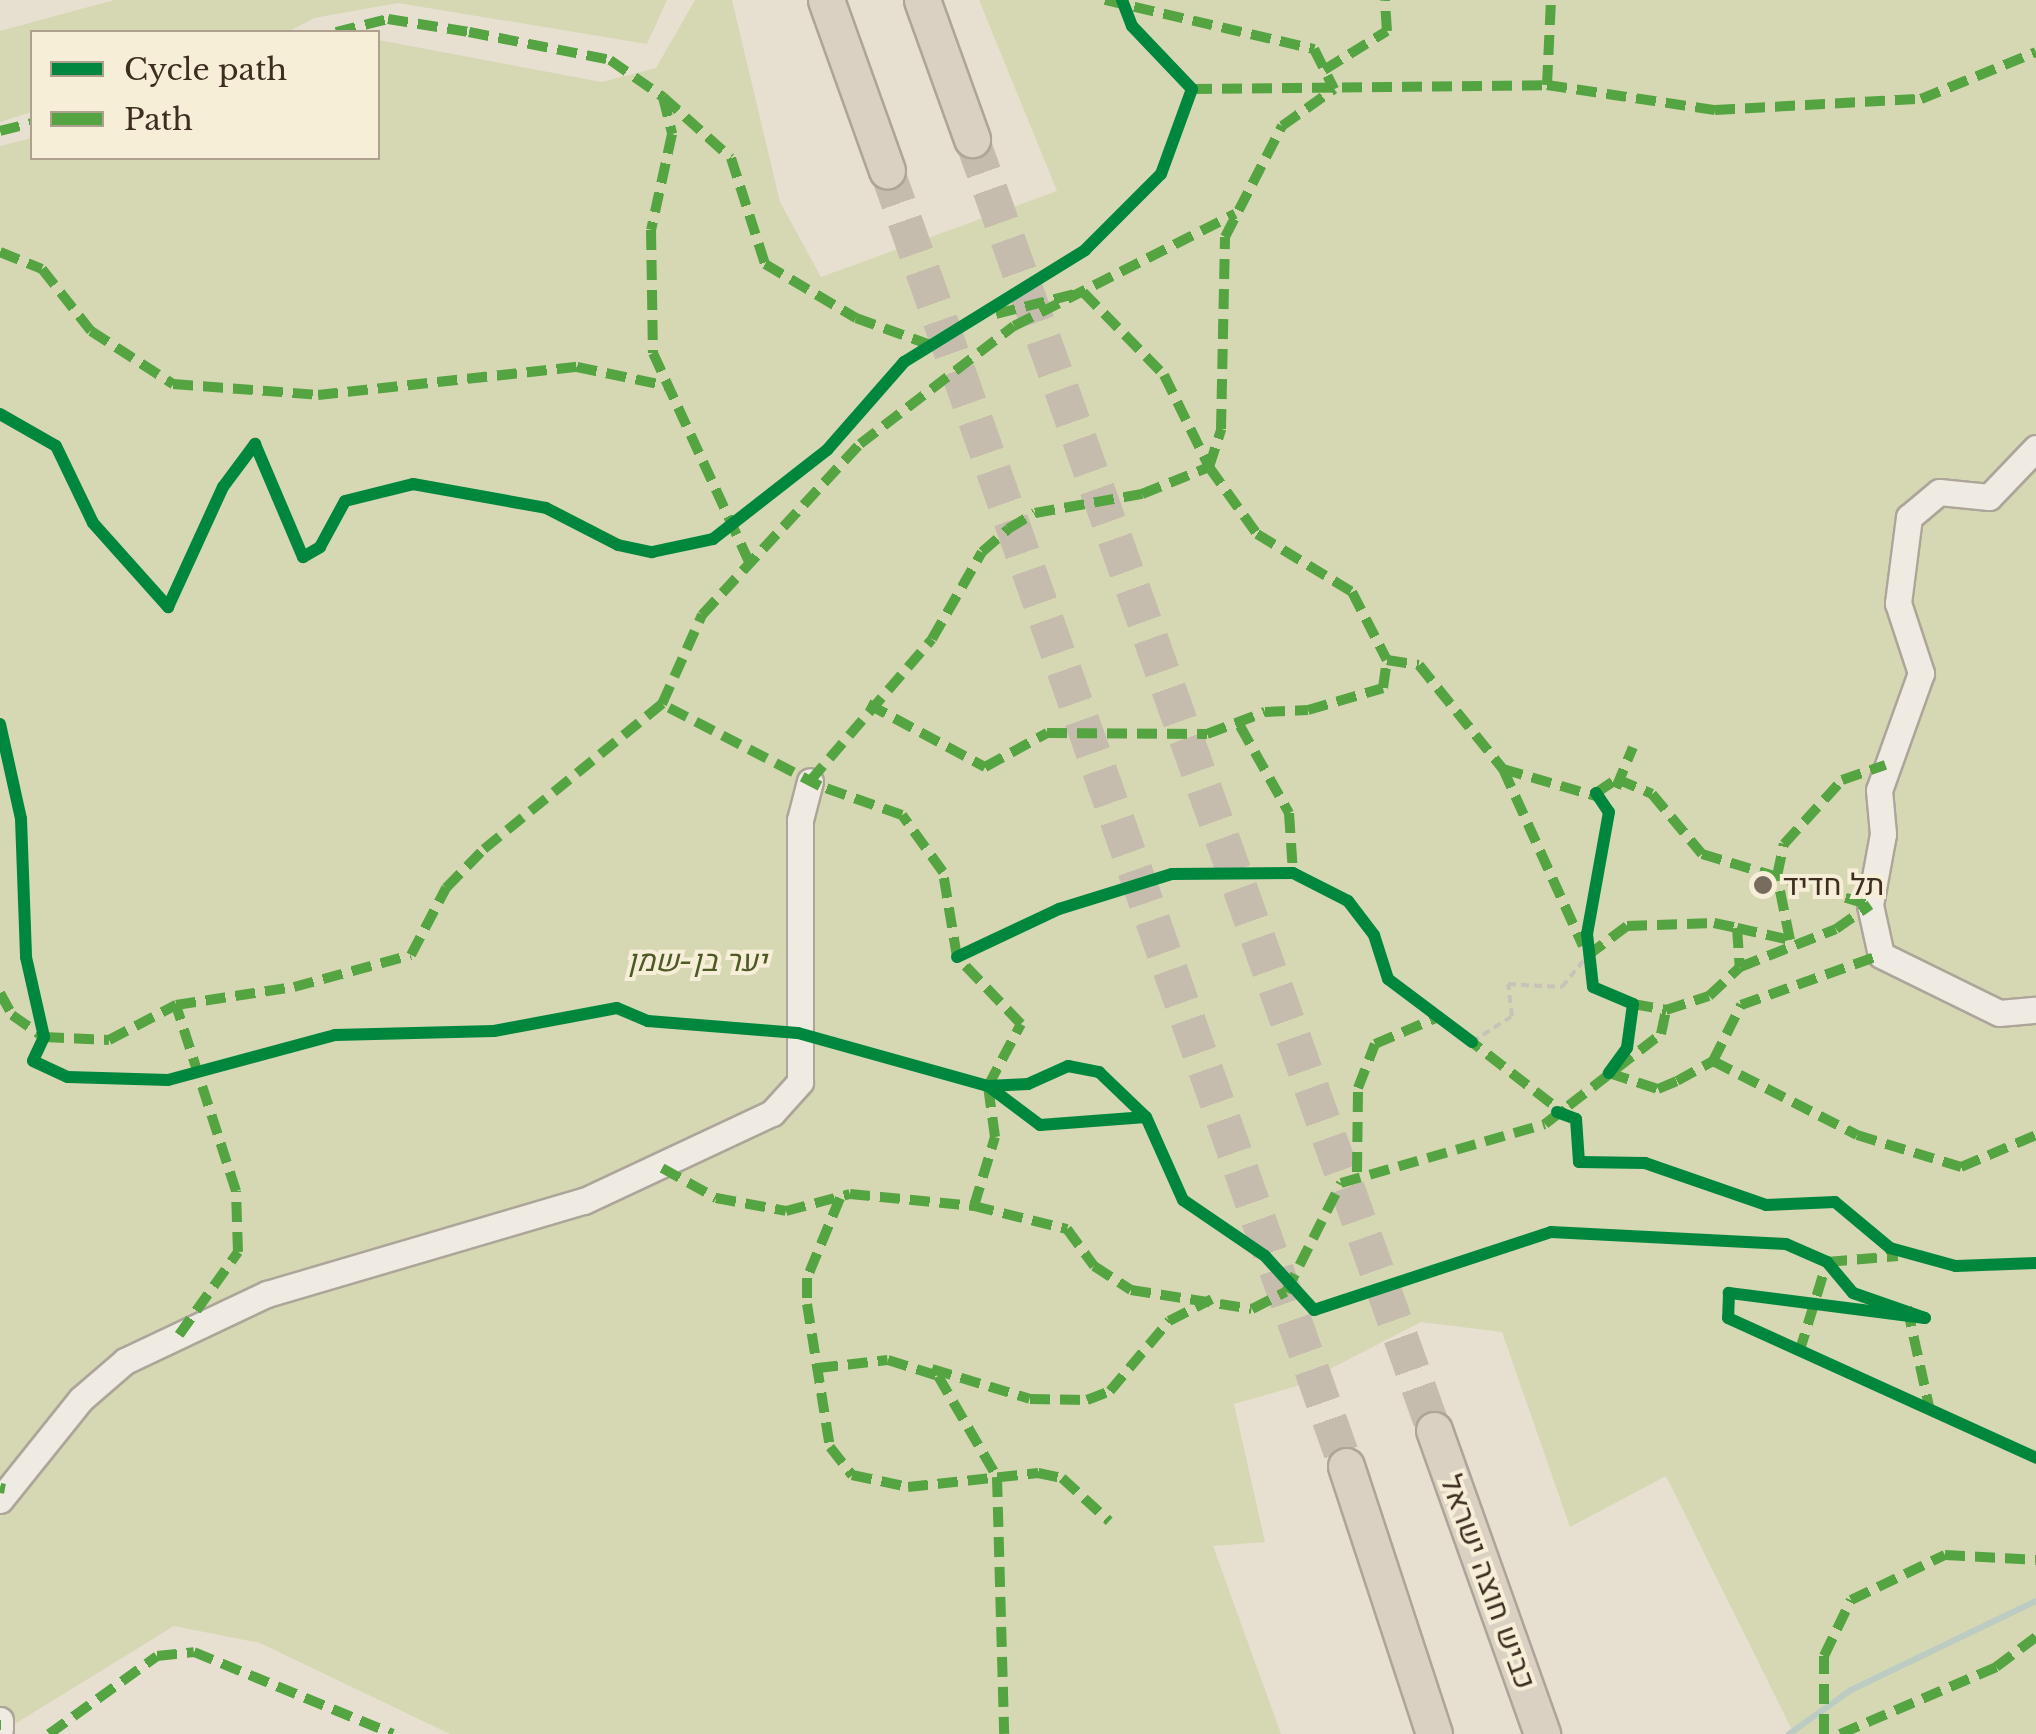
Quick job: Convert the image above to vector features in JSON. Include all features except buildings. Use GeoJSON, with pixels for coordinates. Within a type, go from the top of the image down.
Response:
{"type":"FeatureCollection","features":[{"type":"Feature","properties":{"kind":"highway"},"geometry":{"type":"LineString","coordinates":[[826,0],[887,170]]}},
{"type":"Feature","properties":{"kind":"highway"},"geometry":{"type":"LineString","coordinates":[[922,0],[972,139]]}},
{"type":"Feature","properties":{"kind":"highway","name":"כביש חוצה ישראל"},"geometry":{"type":"LineString","coordinates":[[1434,1430],[1542,1734]]}},
{"type":"Feature","properties":{"kind":"highway"},"geometry":{"type":"LineString","coordinates":[[1346,1466],[1434,1734]]}},
{"type":"Feature","properties":{"kind":"street"},"geometry":{"type":"LineString","coordinates":[[2036,448],[1989,497],[1939,492],[1908,517],[1898,603],[1921,673],[1879,790],[1883,834],[1870,905],[1881,955],[1999,1013],[2036,1010]]}},
{"type":"Feature","properties":{"kind":"street"},"geometry":{"type":"LineString","coordinates":[[0,1500],[80,1400],[125,1361],[267,1294],[584,1202],[772,1113],[800,1082],[800,820],[810,781]]}},
{"type":"Feature","properties":{"kind":"street"},"geometry":{"type":"LineString","coordinates":[[0,1720],[0,1729]]}},
{"type":"Feature","properties":{"kind":"path"},"geometry":{"type":"LineString","coordinates":[[1472,1042],[1512,1016],[1508,984],[1562,987],[1588,956]]}},
{"type":"Feature","properties":{"kind":"green space"},"geometry":{"type":"Polygon","coordinates":[[[114,0],[667,0],[647,44],[398,3],[314,18],[292,30],[30,30],[30,113],[0,122],[0,31],[114,0]]]}},
{"type":"Feature","properties":{"kind":"green space","name":"יער בן-שמן"},"geometry":{"type":"Polygon","coordinates":[[[695,0],[732,0],[780,202],[821,277],[1057,191],[979,0],[2036,0],[2036,1734],[1794,1734],[1666,1476],[1570,1527],[1502,1332],[1421,1322],[1297,1386],[1234,1404],[1265,1542],[1213,1546],[1281,1734],[450,1734],[260,1643],[174,1626],[0,1733],[0,146],[30,138],[30,160],[380,160],[380,40],[602,82],[656,68],[695,0]]]}},
{"type":"Feature","properties":{"kind":"waterway"},"geometry":{"type":"LineString","coordinates":[[1789,1734],[1851,1690],[2036,1601]]}},
{"type":"Feature","properties":{"kind":"tunnel"},"geometry":{"type":"LineString","coordinates":[[972,139],[1434,1430]]}},
{"type":"Feature","properties":{"kind":"tunnel"},"geometry":{"type":"LineString","coordinates":[[887,170],[1346,1466]]}},
{"type":"Feature","properties":{"kind":"marked path"},"geometry":{"type":"LineString","coordinates":[[1105,0],[1314,49],[1334,89]]}},
{"type":"Feature","properties":{"kind":"marked path"},"geometry":{"type":"LineString","coordinates":[[1324,70],[1387,31],[1385,0]]}},
{"type":"Feature","properties":{"kind":"marked path"},"geometry":{"type":"LineString","coordinates":[[1547,85],[1551,0]]}},
{"type":"Feature","properties":{"kind":"marked path"},"geometry":{"type":"LineString","coordinates":[[344,30],[388,19],[610,60],[663,97],[672,134],[651,230],[653,353],[748,560]]}},
{"type":"Feature","properties":{"kind":"marked path"},"geometry":{"type":"LineString","coordinates":[[1192,89],[1547,85],[1715,110],[1921,99],[2036,52]]}},
{"type":"Feature","properties":{"kind":"marked path"},"geometry":{"type":"LineString","coordinates":[[810,781],[932,639],[982,552],[1008,529],[1035,513],[1142,494],[1209,467],[1221,429],[1225,237],[1282,126],[1334,89]]}},
{"type":"Feature","properties":{"kind":"marked path"},"geometry":{"type":"LineString","coordinates":[[663,97],[731,158],[765,264],[856,318],[928,344]]}},
{"type":"Feature","properties":{"kind":"marked path"},"geometry":{"type":"LineString","coordinates":[[0,131],[30,124]]}},
{"type":"Feature","properties":{"kind":"marked path"},"geometry":{"type":"LineString","coordinates":[[179,1335],[238,1252],[236,1191],[176,1005],[294,987],[411,955],[446,888],[484,849],[662,704],[702,615],[860,444],[1014,326],[1235,214]]}},
{"type":"Feature","properties":{"kind":"marked path"},"geometry":{"type":"LineString","coordinates":[[0,252],[42,269],[91,331],[173,384],[318,395],[577,367],[667,386]]}},
{"type":"Feature","properties":{"kind":"marked path"},"geometry":{"type":"LineString","coordinates":[[996,314],[1083,292],[1164,375],[1209,467],[1257,534],[1352,592],[1387,660],[1419,665],[1503,769],[1599,797]]}},
{"type":"Feature","properties":{"kind":"marked path"},"geometry":{"type":"LineString","coordinates":[[868,704],[985,767],[1047,733],[1207,734],[1265,712],[1308,710],[1383,688],[1387,660]]}},
{"type":"Feature","properties":{"kind":"marked path"},"geometry":{"type":"LineString","coordinates":[[662,704],[820,786],[902,815],[943,872],[957,957],[1021,1024],[988,1086],[995,1137],[974,1206],[850,1194],[786,1211],[716,1198],[662,1168]]}},
{"type":"Feature","properties":{"kind":"marked path"},"geometry":{"type":"LineString","coordinates":[[1240,726],[1289,813],[1293,873]]}},
{"type":"Feature","properties":{"kind":"marked path"},"geometry":{"type":"LineString","coordinates":[[1616,788],[1633,747]]}},
{"type":"Feature","properties":{"kind":"marked path"},"geometry":{"type":"LineString","coordinates":[[1790,940],[1777,876],[1784,844],[1842,780],[1885,765]]}},
{"type":"Feature","properties":{"kind":"marked path"},"geometry":{"type":"LineString","coordinates":[[1503,769],[1583,946]]}},
{"type":"Feature","properties":{"kind":"marked path"},"geometry":{"type":"LineString","coordinates":[[1596,793],[1617,779],[1652,794],[1702,854],[1870,905]]}},
{"type":"Feature","properties":{"kind":"marked path"},"geometry":{"type":"LineString","coordinates":[[1633,1004],[1666,1010],[1709,996],[1740,967],[1836,929],[1870,905]]}},
{"type":"Feature","properties":{"kind":"marked path"},"geometry":{"type":"LineString","coordinates":[[1587,956],[1627,926],[1714,923],[1737,928],[1740,967]]}},
{"type":"Feature","properties":{"kind":"marked path"},"geometry":{"type":"LineString","coordinates":[[1737,928],[1790,940]]}},
{"type":"Feature","properties":{"kind":"marked path"},"geometry":{"type":"LineString","coordinates":[[1609,1073],[1658,1089],[1677,1081],[1713,1061],[1741,1005],[1881,955]]}},
{"type":"Feature","properties":{"kind":"marked path"},"geometry":{"type":"LineString","coordinates":[[0,993],[12,1015],[44,1037],[109,1040],[176,1005]]}},
{"type":"Feature","properties":{"kind":"marked path"},"geometry":{"type":"LineString","coordinates":[[974,1206],[1067,1229],[1094,1266],[1131,1290],[1252,1309],[1286,1292],[1341,1183],[1545,1124],[1661,1034],[1666,1010]]}},
{"type":"Feature","properties":{"kind":"marked path"},"geometry":{"type":"LineString","coordinates":[[1357,1172],[1358,1088],[1375,1044],[1438,1017]]}},
{"type":"Feature","properties":{"kind":"marked path"},"geometry":{"type":"LineString","coordinates":[[1464,1036],[1566,1115]]}},
{"type":"Feature","properties":{"kind":"marked path"},"geometry":{"type":"LineString","coordinates":[[1713,1061],[1857,1135],[1961,1167],[2036,1135]]}},
{"type":"Feature","properties":{"kind":"marked path"},"geometry":{"type":"LineString","coordinates":[[840,1198],[807,1278],[807,1304],[830,1447],[852,1475],[908,1487],[1038,1473],[1062,1478],[1109,1521]]}},
{"type":"Feature","properties":{"kind":"marked path"},"geometry":{"type":"LineString","coordinates":[[1799,1353],[1827,1262],[1898,1256]]}},
{"type":"Feature","properties":{"kind":"marked path"},"geometry":{"type":"LineString","coordinates":[[932,1369],[1030,1399],[1087,1400],[1110,1391],[1169,1321],[1212,1299]]}},
{"type":"Feature","properties":{"kind":"marked path"},"geometry":{"type":"LineString","coordinates":[[1907,1307],[1930,1411]]}},
{"type":"Feature","properties":{"kind":"marked path"},"geometry":{"type":"LineString","coordinates":[[818,1368],[888,1360],[938,1376],[997,1477],[1004,1734]]}},
{"type":"Feature","properties":{"kind":"marked path"},"geometry":{"type":"LineString","coordinates":[[0,1488],[5,1489]]}},
{"type":"Feature","properties":{"kind":"marked path"},"geometry":{"type":"LineString","coordinates":[[1824,1734],[1824,1656],[1851,1600],[1945,1555],[2036,1560]]}},
{"type":"Feature","properties":{"kind":"marked path"},"geometry":{"type":"LineString","coordinates":[[1840,1734],[1996,1667],[2036,1637]]}},
{"type":"Feature","properties":{"kind":"marked path"},"geometry":{"type":"LineString","coordinates":[[49,1734],[157,1656],[194,1652],[393,1734]]}},
{"type":"Feature","properties":{"kind":"cycle path"},"geometry":{"type":"LineString","coordinates":[[0,414],[56,446],[93,523],[168,607],[223,487],[255,444],[303,557],[320,547],[345,501],[413,484],[546,508],[618,545],[652,552],[713,539],[827,450],[904,362],[1085,250],[1161,174],[1192,89],[1132,26],[1122,0]]}},
{"type":"Feature","properties":{"kind":"cycle path"},"geometry":{"type":"LineString","coordinates":[[0,724],[21,819],[26,957],[44,1037],[33,1061],[68,1077],[168,1080],[335,1035],[494,1031],[617,1008],[648,1021],[798,1033],[988,1086],[1028,1084],[1068,1066],[1099,1072],[1146,1117],[1183,1200],[1265,1256],[1314,1310],[1551,1232],[1786,1244],[1827,1262],[1853,1293],[1925,1318],[1729,1293],[1728,1318],[2036,1458]]}},
{"type":"Feature","properties":{"kind":"cycle path"},"geometry":{"type":"LineString","coordinates":[[1596,793],[1609,812],[1587,934],[1593,987],[1633,1004],[1627,1048],[1609,1073]]}},
{"type":"Feature","properties":{"kind":"cycle path"},"geometry":{"type":"LineString","coordinates":[[957,957],[1059,909],[1172,874],[1293,873],[1348,901],[1374,935],[1388,979],[1472,1042]]}},
{"type":"Feature","properties":{"kind":"cycle path"},"geometry":{"type":"LineString","coordinates":[[988,1086],[1040,1125],[1146,1117]]}},
{"type":"Feature","properties":{"kind":"cycle path"},"geometry":{"type":"LineString","coordinates":[[1557,1112],[1576,1119],[1579,1162],[1645,1163],[1766,1205],[1835,1202],[1890,1248],[1956,1266],[2036,1263]]}},
{"type":"Feature","properties":{"kind":"place","name":"תל חדיד"},"geometry":{"type":"Point","coordinates":[1763,885]}}]}
